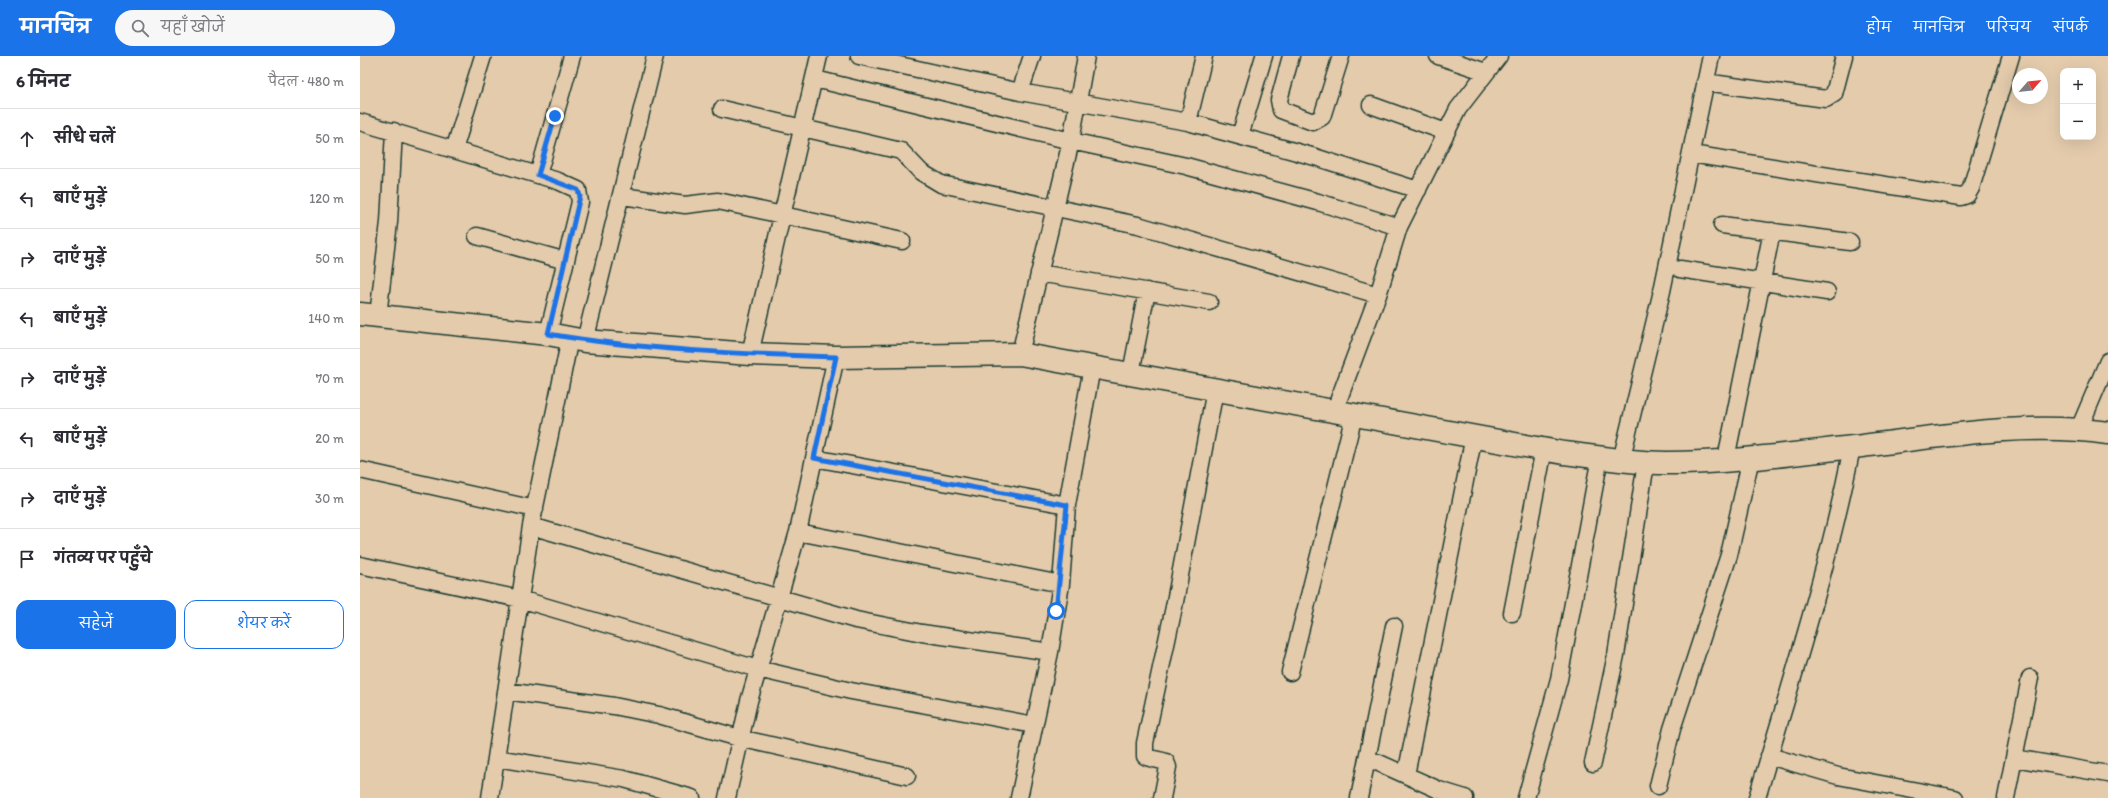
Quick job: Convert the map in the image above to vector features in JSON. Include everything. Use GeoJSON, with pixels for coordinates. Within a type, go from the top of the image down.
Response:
{"type":"FeatureCollection","features":[{"type":"Feature","properties":{"kind":"street"},"geometry":{"type":"LineString","coordinates":[[454,150],[482,56]]}},
{"type":"Feature","properties":{"kind":"street"},"geometry":{"type":"LineString","coordinates":[[538,175],[572,56]]}},
{"type":"Feature","properties":{"kind":"street"},"geometry":{"type":"LineString","coordinates":[[490,798],[531,526],[578,339],[622,196],[655,56]]}},
{"type":"Feature","properties":{"kind":"street"},"geometry":{"type":"LineString","coordinates":[[750,354],[781,214],[803,129],[819,56]]}},
{"type":"Feature","properties":{"kind":"street"},"geometry":{"type":"LineString","coordinates":[[1020,92],[1032,56]]}},
{"type":"Feature","properties":{"kind":"street"},"geometry":{"type":"LineString","coordinates":[[1020,354],[1071,141],[1086,56]]}},
{"type":"Feature","properties":{"kind":"street"},"geometry":{"type":"LineString","coordinates":[[1188,122],[1204,56]]}},
{"type":"Feature","properties":{"kind":"street"},"geometry":{"type":"LineString","coordinates":[[1240,136],[1264,56]]}},
{"type":"Feature","properties":{"kind":"street"},"geometry":{"type":"LineString","coordinates":[[1291,56],[1278,100],[1279,107],[1313,122],[1322,117],[1341,56]]}},
{"type":"Feature","properties":{"kind":"street"},"geometry":{"type":"LineString","coordinates":[[1438,56],[1486,72]]}},
{"type":"Feature","properties":{"kind":"street"},"geometry":{"type":"LineString","coordinates":[[1290,672],[1344,414],[1378,294],[1399,227],[1463,101],[1499,56]]}},
{"type":"Feature","properties":{"kind":"street"},"geometry":{"type":"LineString","coordinates":[[1526,798],[1559,679],[1610,459],[1662,291],[1711,56]]}},
{"type":"Feature","properties":{"kind":"street"},"geometry":{"type":"LineString","coordinates":[[1706,82],[1826,99],[1834,94],[1844,56]]}},
{"type":"Feature","properties":{"kind":"street"},"geometry":{"type":"LineString","coordinates":[[1691,154],[1961,197],[1971,188],[2011,56]]}},
{"type":"Feature","properties":{"kind":"street"},"geometry":{"type":"LineString","coordinates":[[869,57],[1020,92],[1188,122],[1315,157],[1418,190]]}},
{"type":"Feature","properties":{"kind":"street"},"geometry":{"type":"LineString","coordinates":[[815,79],[1071,141],[1186,166],[1318,202],[1399,227]]}},
{"type":"Feature","properties":{"kind":"street"},"geometry":{"type":"LineString","coordinates":[[1371,105],[1446,132]]}},
{"type":"Feature","properties":{"kind":"street"},"geometry":{"type":"LineString","coordinates":[[722,109],[901,151],[921,172],[941,184],[1055,206],[1138,225],[1378,294]]}},
{"type":"Feature","properties":{"kind":"street"},"geometry":{"type":"LineString","coordinates":[[360,122],[538,175],[570,186],[579,192],[580,202],[548,334]]}},
{"type":"Feature","properties":{"kind":"street"},"geometry":{"type":"LineString","coordinates":[[394,131],[389,222],[369,315],[548,334],[578,339],[750,354],[836,357],[1020,354],[1131,373],[1344,414],[1610,459],[1646,463],[1751,458],[1978,431],[2027,428],[2080,429],[2108,433]]}},
{"type":"Feature","properties":{"kind":"street"},"geometry":{"type":"LineString","coordinates":[[622,196],[685,205],[718,201],[902,241]]}},
{"type":"Feature","properties":{"kind":"street"},"geometry":{"type":"LineString","coordinates":[[1722,225],[1850,242]]}},
{"type":"Feature","properties":{"kind":"street"},"geometry":{"type":"LineString","coordinates":[[1726,459],[1772,231]]}},
{"type":"Feature","properties":{"kind":"street"},"geometry":{"type":"LineString","coordinates":[[477,236],[566,261]]}},
{"type":"Feature","properties":{"kind":"street"},"geometry":{"type":"LineString","coordinates":[[1680,269],[1827,292]]}},
{"type":"Feature","properties":{"kind":"street"},"geometry":{"type":"LineString","coordinates":[[1039,273],[1209,302]]}},
{"type":"Feature","properties":{"kind":"street"},"geometry":{"type":"LineString","coordinates":[[1131,373],[1147,291]]}},
{"type":"Feature","properties":{"kind":"street"},"geometry":{"type":"LineString","coordinates":[[727,798],[739,738],[798,532],[836,357]]}},
{"type":"Feature","properties":{"kind":"street"},"geometry":{"type":"LineString","coordinates":[[2080,429],[2108,361]]}},
{"type":"Feature","properties":{"kind":"street"},"geometry":{"type":"LineString","coordinates":[[1019,798],[1050,652],[1061,584],[1067,505],[1092,367]]}},
{"type":"Feature","properties":{"kind":"street"},"geometry":{"type":"LineString","coordinates":[[1162,798],[1168,767],[1166,762],[1145,756],[1145,743],[1174,607],[1215,390]]}},
{"type":"Feature","properties":{"kind":"street"},"geometry":{"type":"LineString","coordinates":[[1406,775],[1474,436]]}},
{"type":"Feature","properties":{"kind":"street"},"geometry":{"type":"LineString","coordinates":[[1757,798],[1828,557],[1852,447]]}},
{"type":"Feature","properties":{"kind":"street"},"geometry":{"type":"LineString","coordinates":[[1512,613],[1544,448]]}},
{"type":"Feature","properties":{"kind":"street"},"geometry":{"type":"LineString","coordinates":[[814,458],[1067,505]]}},
{"type":"Feature","properties":{"kind":"street"},"geometry":{"type":"LineString","coordinates":[[1658,786],[1672,728],[1729,556],[1751,458]]}},
{"type":"Feature","properties":{"kind":"street"},"geometry":{"type":"LineString","coordinates":[[1593,763],[1616,655],[1646,463]]}},
{"type":"Feature","properties":{"kind":"street"},"geometry":{"type":"LineString","coordinates":[[360,470],[535,509]]}},
{"type":"Feature","properties":{"kind":"street"},"geometry":{"type":"LineString","coordinates":[[531,526],[863,621],[922,632],[1050,652]]}},
{"type":"Feature","properties":{"kind":"street"},"geometry":{"type":"LineString","coordinates":[[798,532],[1061,584]]}},
{"type":"Feature","properties":{"kind":"street"},"geometry":{"type":"LineString","coordinates":[[360,565],[520,600],[758,669],[851,691],[1034,725]]}},
{"type":"Feature","properties":{"kind":"street"},"geometry":{"type":"LineString","coordinates":[[1359,798],[1394,626]]}},
{"type":"Feature","properties":{"kind":"street"},"geometry":{"type":"LineString","coordinates":[[2006,798],[2030,678]]}},
{"type":"Feature","properties":{"kind":"street"},"geometry":{"type":"LineString","coordinates":[[506,691],[614,706],[651,713],[739,738],[907,776]]}},
{"type":"Feature","properties":{"kind":"street"},"geometry":{"type":"LineString","coordinates":[[1769,756],[1838,776],[1955,798]]}},
{"type":"Feature","properties":{"kind":"street"},"geometry":{"type":"LineString","coordinates":[[496,758],[624,779],[692,798]]}},
{"type":"Feature","properties":{"kind":"street"},"geometry":{"type":"LineString","coordinates":[[1368,758],[1439,790],[1465,798]]}},
{"type":"Feature","properties":{"kind":"street"},"geometry":{"type":"LineString","coordinates":[[2014,758],[2108,774]]}},
{"type":"Feature","properties":{"kind":"route"},"geometry":{"type":"LineString","coordinates":[[555,116],[538,175],[558,181],[578,190],[580,202],[548,334],[586,341],[750,354],[836,357],[814,458],[1067,505],[1061,584],[1056,611]]}}]}
